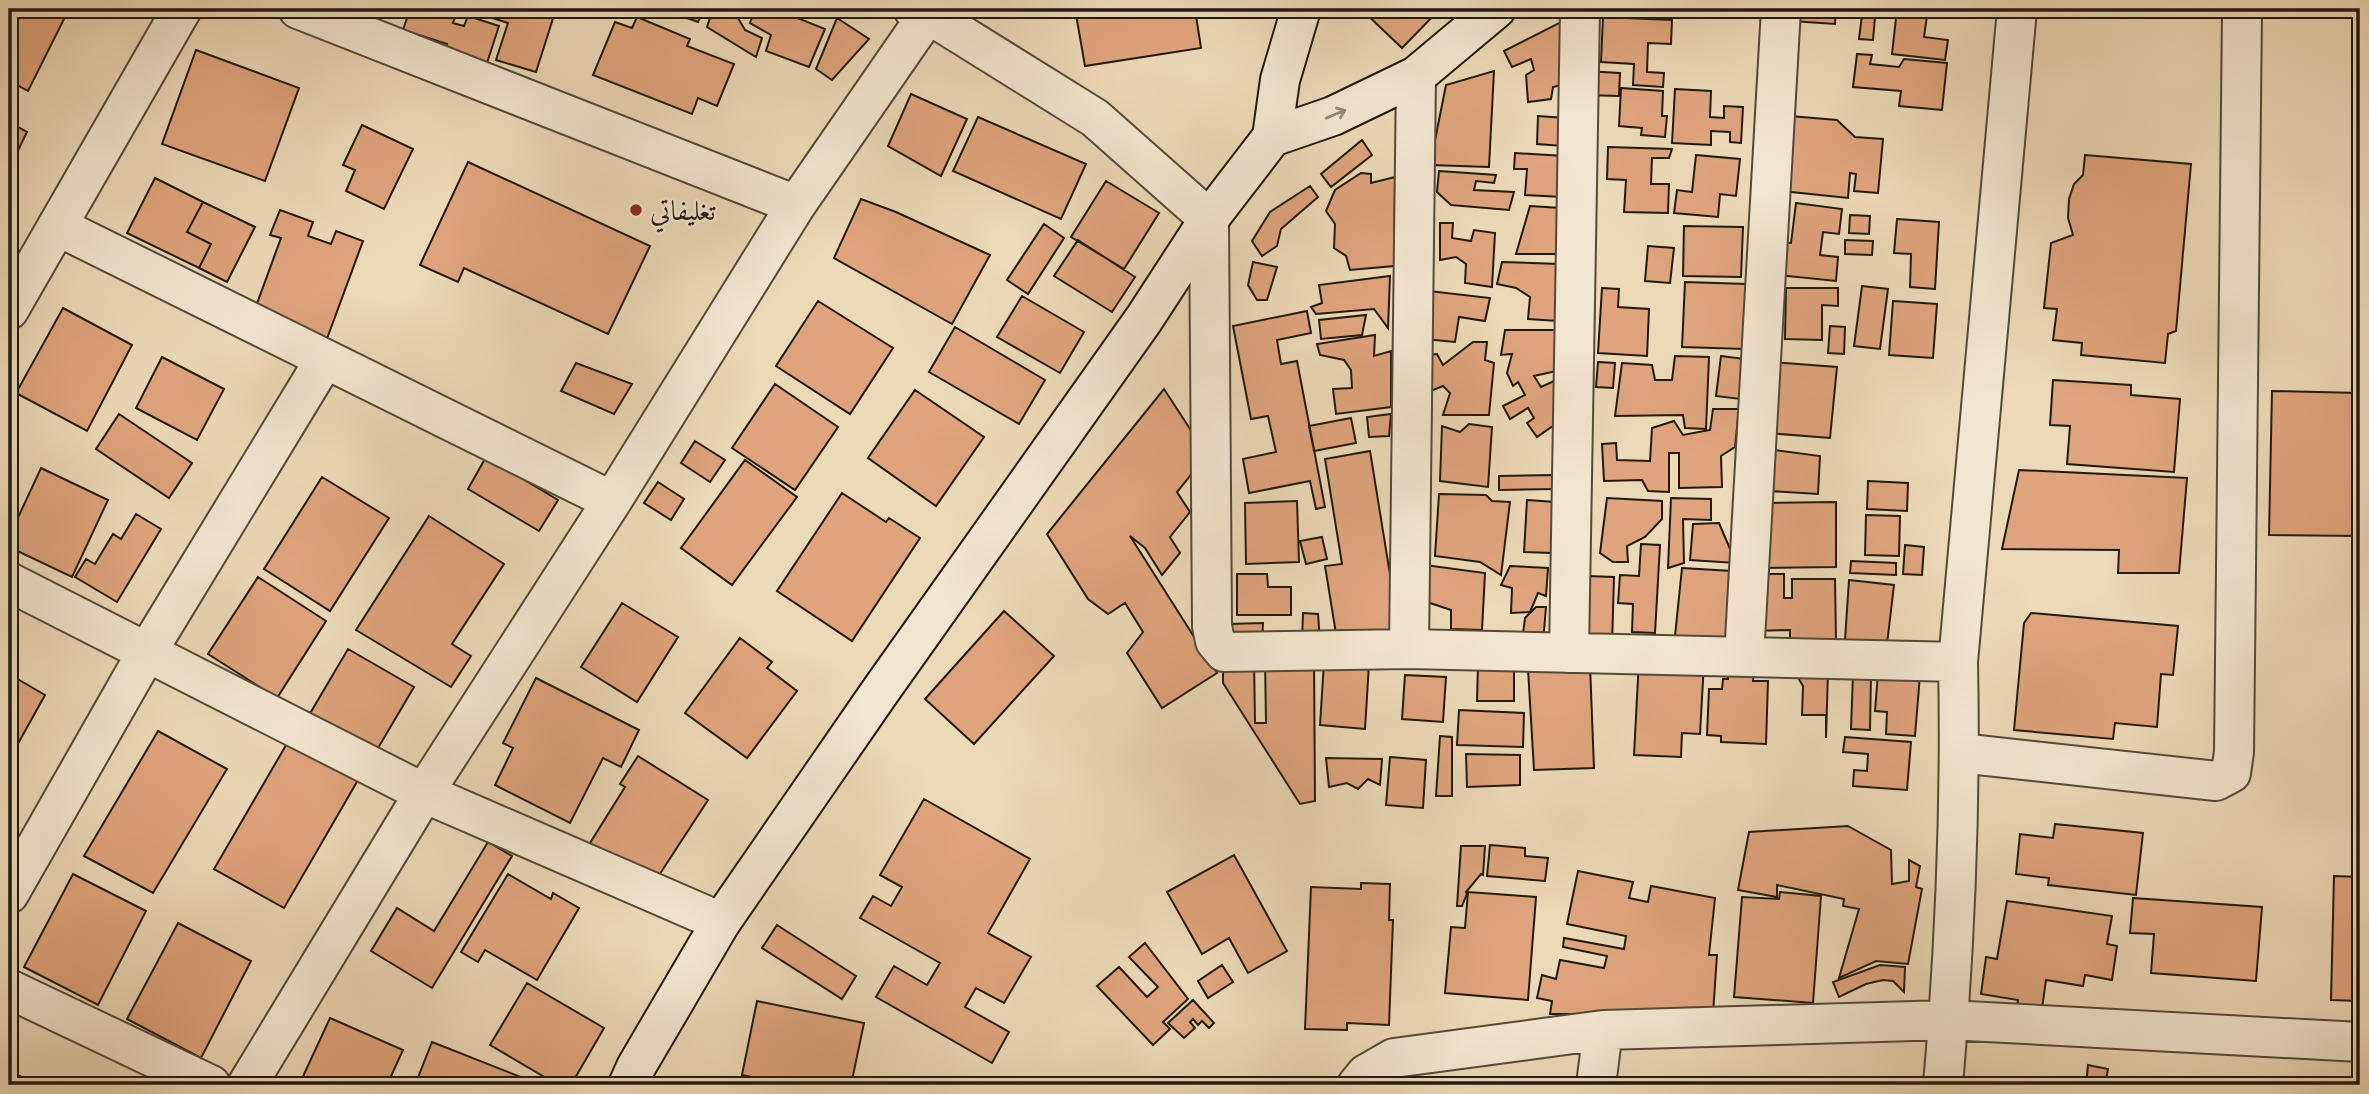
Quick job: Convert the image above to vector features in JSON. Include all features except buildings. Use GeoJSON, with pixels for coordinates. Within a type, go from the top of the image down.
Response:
{"type":"FeatureCollection","features":[{"type":"Feature","properties":{"kind":"street"},"geometry":{"type":"LineString","coordinates":[[9,310],[182,9]]}},
{"type":"Feature","properties":{"kind":"street"},"geometry":{"type":"LineString","coordinates":[[298,9],[796,205]]}},
{"type":"Feature","properties":{"kind":"street"},"geometry":{"type":"LineString","coordinates":[[628,1085],[721,922],[878,693],[1144,318],[1209,219],[1272,136],[1279,80],[1301,9]]}},
{"type":"Feature","properties":{"kind":"street"},"geometry":{"type":"LineString","coordinates":[[1272,136],[1333,116],[1416,76],[1496,9]]}},
{"type":"Feature","properties":{"kind":"street"},"geometry":{"type":"LineString","coordinates":[[1569,653],[1580,9]]}},
{"type":"Feature","properties":{"kind":"street"},"geometry":{"type":"LineString","coordinates":[[1744,657],[1781,9]]}},
{"type":"Feature","properties":{"kind":"street"},"geometry":{"type":"LineString","coordinates":[[1943,1085],[1960,753],[1958,662],[2017,9]]}},
{"type":"Feature","properties":{"kind":"street"},"geometry":{"type":"LineString","coordinates":[[247,1085],[425,793],[921,11],[1095,118],[1209,219],[1212,626],[1215,641],[1224,652],[1409,649],[1958,662]]}},
{"type":"Feature","properties":{"kind":"street"},"geometry":{"type":"LineString","coordinates":[[1960,753],[2216,781],[2231,773],[2234,752],[2242,12]]}},
{"type":"Feature","properties":{"kind":"street"},"geometry":{"type":"LineString","coordinates":[[1409,649],[1416,76]]}},
{"type":"Feature","properties":{"kind":"street"},"geometry":{"type":"LineString","coordinates":[[57,226],[612,501]]}},
{"type":"Feature","properties":{"kind":"street"},"geometry":{"type":"LineString","coordinates":[[9,894],[147,652],[325,359]]}},
{"type":"Feature","properties":{"kind":"street"},"geometry":{"type":"LineString","coordinates":[[9,582],[425,793],[721,922]]}},
{"type":"Feature","properties":{"kind":"street"},"geometry":{"type":"LineString","coordinates":[[9,989],[211,1085]]}},
{"type":"Feature","properties":{"kind":"street"},"geometry":{"type":"LineString","coordinates":[[1357,1085],[1366,1074],[1394,1058],[1603,1030],[1948,1020],[2360,1042]]}},
{"type":"Feature","properties":{"kind":"street"},"geometry":{"type":"LineString","coordinates":[[1596,1085],[1603,1030]]}},
{"type":"Feature","properties":{"kind":"place","name":"تغليفاتي"},"geometry":{"type":"Point","coordinates":[636,210]}}]}
